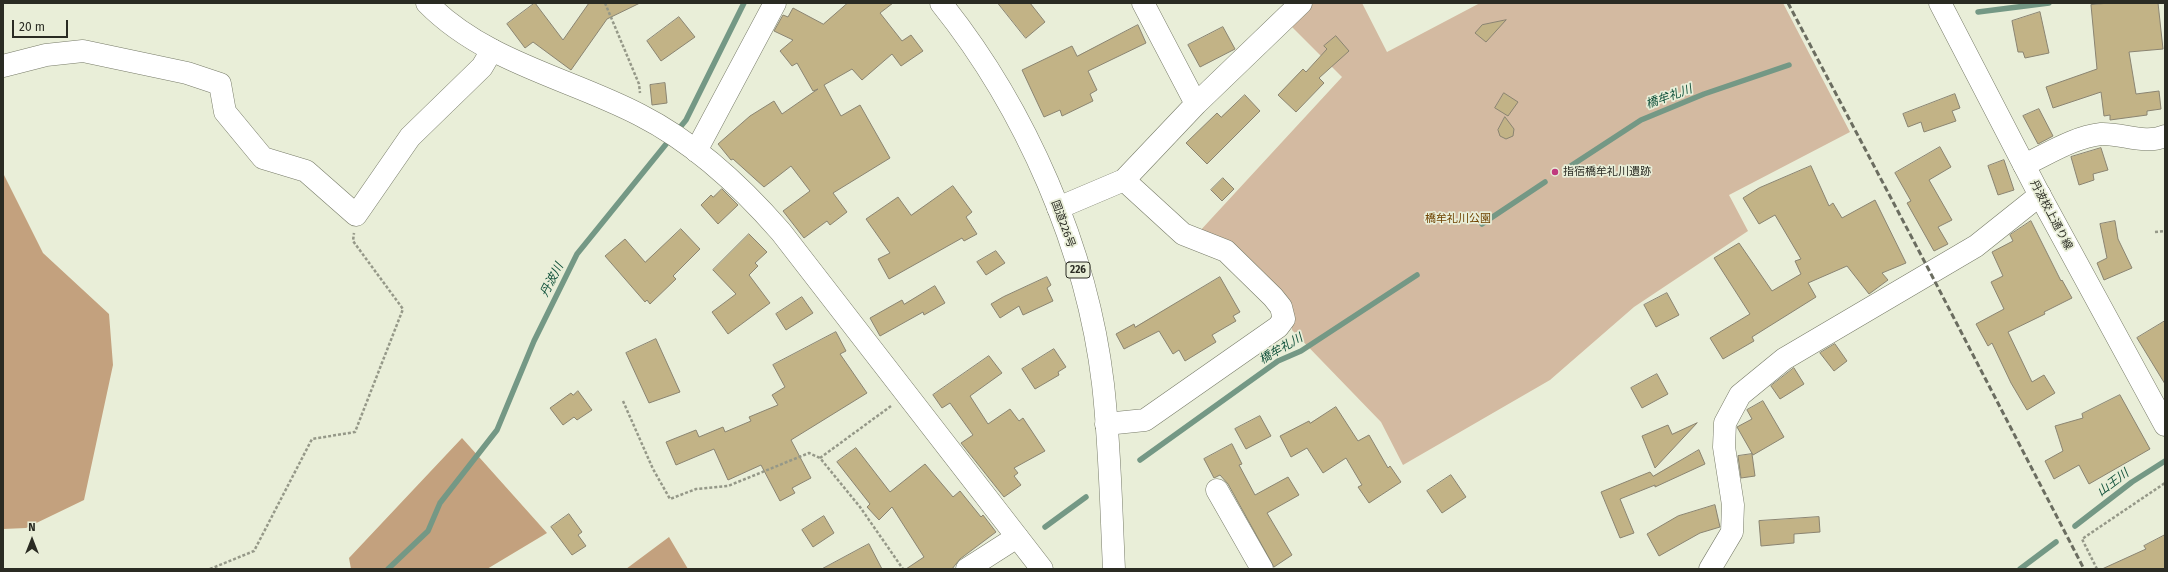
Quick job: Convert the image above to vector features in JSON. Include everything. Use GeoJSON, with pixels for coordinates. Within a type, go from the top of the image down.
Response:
{"type":"FeatureCollection","features":[{"type":"Feature","properties":{"kind":"main road"},"geometry":{"type":"LineString","coordinates":[[427,3],[461,31],[504,57],[640,115],[692,149],[726,175],[758,205],[1042,569]]}},
{"type":"Feature","properties":{"kind":"main road"},"geometry":{"type":"LineString","coordinates":[[692,149],[775,3]]}},
{"type":"Feature","properties":{"kind":"main road","name":"国道226号"},"geometry":{"type":"LineString","coordinates":[[941,3],[979,54],[1005,96],[1032,149],[1058,208],[1077,264],[1093,328],[1103,383],[1114,569]]}},
{"type":"Feature","properties":{"kind":"main road"},"geometry":{"type":"LineString","coordinates":[[1143,3],[1196,104]]}},
{"type":"Feature","properties":{"kind":"main road"},"geometry":{"type":"LineString","coordinates":[[1058,208],[1124,180],[1196,104],[1301,3]]}},
{"type":"Feature","properties":{"kind":"main road","name":"丹波校上通り線"},"geometry":{"type":"LineString","coordinates":[[1944,10],[2024,165],[2165,425]]}},
{"type":"Feature","properties":{"kind":"main road"},"geometry":{"type":"LineString","coordinates":[[3,66],[46,55],[83,51],[187,73],[220,84],[224,112],[263,158],[306,171],[356,215],[410,137],[482,67],[492,50]]}},
{"type":"Feature","properties":{"kind":"main road"},"geometry":{"type":"LineString","coordinates":[[2024,165],[2074,141],[2101,134],[2156,140],[2165,136]]}},
{"type":"Feature","properties":{"kind":"main road"},"geometry":{"type":"LineString","coordinates":[[1106,424],[1145,420],[1278,327],[1284,319],[1281,307],[1274,297],[1226,251],[1183,234],[1124,180]]}},
{"type":"Feature","properties":{"kind":"main road"},"geometry":{"type":"LineString","coordinates":[[1710,569],[1732,532],[1734,505],[1724,447],[1725,423],[1740,395],[1784,359],[1976,246],[2040,194]]}},
{"type":"Feature","properties":{"kind":"main road"},"geometry":{"type":"LineString","coordinates":[[1217,490],[1262,569]]}},
{"type":"Feature","properties":{"kind":"main road"},"geometry":{"type":"LineString","coordinates":[[966,569],[1017,537]]}},
{"type":"Feature","properties":{"kind":"path"},"geometry":{"type":"LineString","coordinates":[[605,3],[639,84],[640,115]]}},
{"type":"Feature","properties":{"kind":"path"},"geometry":{"type":"LineString","coordinates":[[210,569],[254,551],[312,439],[355,432],[403,309],[354,241],[356,215]]}},
{"type":"Feature","properties":{"kind":"path"},"geometry":{"type":"LineString","coordinates":[[2155,232],[2165,231]]}},
{"type":"Feature","properties":{"kind":"path"},"geometry":{"type":"LineString","coordinates":[[820,458],[906,396]]}},
{"type":"Feature","properties":{"kind":"path"},"geometry":{"type":"LineString","coordinates":[[623,401],[653,469],[670,499],[696,490],[728,486],[809,453],[820,458],[860,507],[903,569]]}},
{"type":"Feature","properties":{"kind":"path"},"geometry":{"type":"LineString","coordinates":[[2096,569],[2082,539],[2165,483]]}},
{"type":"Feature","properties":{"kind":"green space","name":"橋牟礼川公園"},"geometry":{"type":"Polygon","coordinates":[[[1314,3],[1362,3],[1387,52],[1480,3],[1783,3],[1850,132],[1729,195],[1748,231],[1634,307],[1550,380],[1403,465],[1381,422],[1292,330],[1291,305],[1199,232],[1342,77],[1289,24],[1314,3]]]}},
{"type":"Feature","properties":{"kind":"shaded area"},"geometry":{"type":"Polygon","coordinates":[[[3,173],[43,253],[109,314],[113,365],[84,500],[26,528],[3,529],[3,173]]]}},
{"type":"Feature","properties":{"kind":"shaded area"},"geometry":{"type":"Polygon","coordinates":[[[462,438],[547,533],[487,569],[351,569],[349,558],[462,438]]]}},
{"type":"Feature","properties":{"kind":"shaded area"},"geometry":{"type":"Polygon","coordinates":[[[669,537],[688,569],[626,569],[669,537]]]}},
{"type":"Feature","properties":{"kind":"building"},"geometry":{"type":"Polygon","coordinates":[[[535,3],[563,40],[589,3],[640,3],[607,19],[571,70],[533,42],[525,48],[507,24],[535,3]]]}},
{"type":"Feature","properties":{"kind":"building"},"geometry":{"type":"Polygon","coordinates":[[[848,3],[893,3],[880,13],[902,41],[911,35],[923,51],[901,66],[892,54],[862,80],[852,69],[824,85],[841,116],[860,105],[890,158],[833,193],[847,212],[830,225],[827,221],[804,238],[783,211],[810,191],[791,166],[764,187],[733,159],[731,160],[718,144],[750,116],[774,101],[782,114],[818,89],[813,91],[797,63],[792,66],[780,51],[793,40],[774,31],[783,15],[788,17],[793,8],[823,24],[848,3]]]}},
{"type":"Feature","properties":{"kind":"building"},"geometry":{"type":"Polygon","coordinates":[[[998,3],[1030,3],[1045,22],[1026,38],[998,3]]]}},
{"type":"Feature","properties":{"kind":"building"},"geometry":{"type":"Polygon","coordinates":[[[2110,3],[2158,3],[2163,49],[2129,52],[2136,94],[2159,91],[2161,109],[2147,111],[2147,115],[2110,120],[2110,115],[2104,116],[2101,92],[2053,108],[2046,87],[2097,69],[2091,5],[2110,3]]]}},
{"type":"Feature","properties":{"kind":"building"},"geometry":{"type":"Polygon","coordinates":[[[2040,12],[2049,53],[2025,58],[2023,52],[2018,52],[2012,21],[2040,12]]]}},
{"type":"Feature","properties":{"kind":"building"},"geometry":{"type":"Polygon","coordinates":[[[679,17],[695,37],[661,61],[647,41],[679,17]]]}},
{"type":"Feature","properties":{"kind":"building"},"geometry":{"type":"Polygon","coordinates":[[[1506,20],[1486,42],[1475,33],[1482,25],[1506,20]]]}},
{"type":"Feature","properties":{"kind":"building"},"geometry":{"type":"Polygon","coordinates":[[[1138,25],[1146,43],[1088,71],[1097,90],[1090,94],[1093,101],[1062,116],[1060,110],[1044,117],[1022,70],[1072,46],[1077,56],[1138,25]]]}},
{"type":"Feature","properties":{"kind":"building"},"geometry":{"type":"Polygon","coordinates":[[[1223,27],[1235,49],[1200,67],[1188,45],[1223,27]]]}},
{"type":"Feature","properties":{"kind":"building"},"geometry":{"type":"Polygon","coordinates":[[[1336,36],[1349,51],[1319,78],[1324,83],[1296,112],[1278,95],[1303,69],[1306,72],[1327,49],[1324,46],[1336,36]]]}},
{"type":"Feature","properties":{"kind":"building"},"geometry":{"type":"Polygon","coordinates":[[[665,83],[667,103],[652,105],[650,85],[665,83]]]}},
{"type":"Feature","properties":{"kind":"building"},"geometry":{"type":"Polygon","coordinates":[[[1504,93],[1518,102],[1508,116],[1495,108],[1504,93]]]}},
{"type":"Feature","properties":{"kind":"building"},"geometry":{"type":"Polygon","coordinates":[[[1955,94],[1960,108],[1952,111],[1956,121],[1924,132],[1921,122],[1908,127],[1903,114],[1955,94]]]}},
{"type":"Feature","properties":{"kind":"building"},"geometry":{"type":"Polygon","coordinates":[[[1245,95],[1260,111],[1207,164],[1186,143],[1217,113],[1221,117],[1245,95]]]}},
{"type":"Feature","properties":{"kind":"building"},"geometry":{"type":"Polygon","coordinates":[[[2039,109],[2053,136],[2038,144],[2023,116],[2039,109]]]}},
{"type":"Feature","properties":{"kind":"building"},"geometry":{"type":"Polygon","coordinates":[[[1505,117],[1514,129],[1513,136],[1506,139],[1500,136],[1498,130],[1505,117]]]}},
{"type":"Feature","properties":{"kind":"building"},"geometry":{"type":"Polygon","coordinates":[[[1940,147],[1951,167],[1929,180],[1952,220],[1938,227],[1948,244],[1934,251],[1907,203],[1911,201],[1895,173],[1940,147]]]}},
{"type":"Feature","properties":{"kind":"building"},"geometry":{"type":"Polygon","coordinates":[[[2101,148],[2108,170],[2093,174],[2094,180],[2079,185],[2071,157],[2101,148]]]}},
{"type":"Feature","properties":{"kind":"building"},"geometry":{"type":"Polygon","coordinates":[[[2004,160],[2014,190],[1998,195],[1988,166],[2004,160]]]}},
{"type":"Feature","properties":{"kind":"building"},"geometry":{"type":"Polygon","coordinates":[[[1811,166],[1829,206],[1833,203],[1842,218],[1875,200],[1906,263],[1882,273],[1888,280],[1869,294],[1847,266],[1808,283],[1816,297],[1752,337],[1754,341],[1723,359],[1710,338],[1750,314],[1714,258],[1739,243],[1772,291],[1801,274],[1795,261],[1801,259],[1775,215],[1759,224],[1743,198],[1759,188],[1811,166]]]}},
{"type":"Feature","properties":{"kind":"building"},"geometry":{"type":"Polygon","coordinates":[[[1223,178],[1234,189],[1222,201],[1211,190],[1223,178]]]}},
{"type":"Feature","properties":{"kind":"building"},"geometry":{"type":"Polygon","coordinates":[[[953,186],[972,212],[966,217],[977,234],[964,241],[962,238],[889,279],[878,259],[890,253],[866,219],[898,197],[911,215],[953,186]]]}},
{"type":"Feature","properties":{"kind":"building"},"geometry":{"type":"Polygon","coordinates":[[[722,189],[738,205],[718,224],[701,205],[711,195],[713,197],[722,189]]]}},
{"type":"Feature","properties":{"kind":"building"},"geometry":{"type":"Polygon","coordinates":[[[2031,221],[2061,281],[2062,280],[2072,298],[2044,312],[2045,314],[2008,332],[2032,382],[2044,375],[2055,393],[2027,410],[2011,383],[1992,343],[1988,346],[1976,324],[2004,309],[1991,282],[2003,276],[1992,252],[2013,241],[2010,235],[2031,221]]]}},
{"type":"Feature","properties":{"kind":"building"},"geometry":{"type":"Polygon","coordinates":[[[2115,221],[2118,239],[2132,268],[2104,280],[2097,263],[2107,258],[2100,224],[2115,221]]]}},
{"type":"Feature","properties":{"kind":"building"},"geometry":{"type":"Polygon","coordinates":[[[681,229],[700,249],[673,276],[676,279],[650,304],[647,300],[645,302],[605,256],[625,239],[645,262],[681,229]]]}},
{"type":"Feature","properties":{"kind":"building"},"geometry":{"type":"Polygon","coordinates":[[[749,234],[767,252],[755,263],[758,266],[749,275],[770,303],[728,334],[712,312],[736,294],[713,270],[749,234]]]}},
{"type":"Feature","properties":{"kind":"building"},"geometry":{"type":"Polygon","coordinates":[[[996,251],[1005,263],[986,275],[977,262],[996,251]]]}},
{"type":"Feature","properties":{"kind":"building"},"geometry":{"type":"Polygon","coordinates":[[[1047,277],[1051,285],[1047,288],[1053,301],[1023,315],[1019,306],[1000,318],[991,304],[1047,277]]]}},
{"type":"Feature","properties":{"kind":"building"},"geometry":{"type":"Polygon","coordinates":[[[1220,277],[1240,312],[1233,316],[1236,321],[1212,335],[1216,342],[1185,361],[1179,350],[1173,354],[1159,331],[1124,349],[1116,334],[1134,324],[1135,327],[1220,277]]]}},
{"type":"Feature","properties":{"kind":"building"},"geometry":{"type":"Polygon","coordinates":[[[935,286],[945,303],[924,315],[923,312],[880,336],[870,318],[902,300],[904,304],[935,286]]]}},
{"type":"Feature","properties":{"kind":"building"},"geometry":{"type":"Polygon","coordinates":[[[1667,293],[1679,315],[1656,327],[1644,305],[1667,293]]]}},
{"type":"Feature","properties":{"kind":"building"},"geometry":{"type":"Polygon","coordinates":[[[802,297],[813,313],[786,330],[776,314],[802,297]]]}},
{"type":"Feature","properties":{"kind":"building"},"geometry":{"type":"Polygon","coordinates":[[[2165,321],[2165,384],[2137,338],[2165,321]]]}},
{"type":"Feature","properties":{"kind":"building"},"geometry":{"type":"Polygon","coordinates":[[[836,332],[846,351],[840,354],[867,393],[791,440],[811,478],[792,488],[795,493],[780,501],[761,465],[728,480],[714,449],[676,465],[666,442],[696,430],[699,437],[723,427],[725,432],[751,421],[749,417],[778,405],[772,395],[785,387],[773,365],[836,332]]]}},
{"type":"Feature","properties":{"kind":"building"},"geometry":{"type":"Polygon","coordinates":[[[656,339],[680,392],[649,403],[626,353],[656,339]]]}},
{"type":"Feature","properties":{"kind":"building"},"geometry":{"type":"Polygon","coordinates":[[[1835,344],[1847,361],[1834,371],[1820,353],[1835,344]]]}},
{"type":"Feature","properties":{"kind":"building"},"geometry":{"type":"Polygon","coordinates":[[[1054,349],[1066,367],[1058,372],[1059,375],[1035,389],[1022,369],[1054,349]]]}},
{"type":"Feature","properties":{"kind":"building"},"geometry":{"type":"Polygon","coordinates":[[[989,356],[1002,373],[970,396],[988,424],[1010,409],[1019,421],[1023,418],[1045,451],[1014,468],[1018,473],[1014,476],[1021,485],[1004,497],[961,443],[973,435],[950,403],[942,408],[933,395],[989,356]]]}},
{"type":"Feature","properties":{"kind":"building"},"geometry":{"type":"Polygon","coordinates":[[[1794,368],[1804,384],[1780,399],[1771,386],[1794,368]]]}},
{"type":"Feature","properties":{"kind":"building"},"geometry":{"type":"Polygon","coordinates":[[[1657,374],[1668,394],[1642,408],[1631,388],[1657,374]]]}},
{"type":"Feature","properties":{"kind":"building"},"geometry":{"type":"Polygon","coordinates":[[[578,391],[592,410],[577,420],[574,417],[563,425],[550,408],[571,393],[573,395],[578,391]]]}},
{"type":"Feature","properties":{"kind":"building"},"geometry":{"type":"Polygon","coordinates":[[[2120,395],[2150,449],[2089,484],[2079,465],[2054,479],[2045,461],[2063,451],[2055,426],[2083,418],[2082,414],[2120,395]]]}},
{"type":"Feature","properties":{"kind":"building"},"geometry":{"type":"Polygon","coordinates":[[[1763,401],[1784,437],[1753,455],[1737,427],[1752,419],[1747,410],[1763,401]]]}},
{"type":"Feature","properties":{"kind":"building"},"geometry":{"type":"Polygon","coordinates":[[[1336,407],[1358,441],[1369,435],[1388,468],[1390,466],[1401,482],[1369,503],[1358,487],[1362,485],[1346,458],[1323,473],[1307,448],[1291,457],[1280,436],[1309,421],[1310,423],[1336,407]]]}},
{"type":"Feature","properties":{"kind":"building"},"geometry":{"type":"Polygon","coordinates":[[[1260,416],[1271,436],[1246,449],[1235,429],[1260,416]]]}},
{"type":"Feature","properties":{"kind":"building"},"geometry":{"type":"Polygon","coordinates":[[[1697,423],[1655,468],[1642,436],[1668,425],[1672,434],[1697,423]]]}},
{"type":"Feature","properties":{"kind":"building"},"geometry":{"type":"Polygon","coordinates":[[[1232,444],[1242,464],[1239,465],[1255,495],[1288,477],[1299,495],[1267,513],[1292,555],[1274,567],[1228,484],[1220,475],[1214,478],[1204,459],[1232,444]]]}},
{"type":"Feature","properties":{"kind":"building"},"geometry":{"type":"Polygon","coordinates":[[[856,448],[890,492],[925,464],[953,497],[960,491],[981,517],[983,515],[996,532],[960,559],[952,569],[906,569],[924,557],[892,507],[879,520],[867,507],[870,504],[837,462],[856,448]]]}},
{"type":"Feature","properties":{"kind":"building"},"geometry":{"type":"Polygon","coordinates":[[[1699,450],[1705,464],[1655,487],[1655,485],[1620,499],[1634,533],[1620,538],[1601,492],[1650,472],[1653,476],[1699,450]]]}},
{"type":"Feature","properties":{"kind":"building"},"geometry":{"type":"Polygon","coordinates":[[[1752,454],[1755,476],[1741,478],[1738,456],[1752,454]]]}},
{"type":"Feature","properties":{"kind":"building"},"geometry":{"type":"Polygon","coordinates":[[[1451,475],[1466,497],[1442,513],[1427,491],[1451,475]]]}},
{"type":"Feature","properties":{"kind":"building"},"geometry":{"type":"Polygon","coordinates":[[[1715,505],[1720,527],[1700,533],[1659,556],[1647,534],[1678,516],[1715,505]]]}},
{"type":"Feature","properties":{"kind":"building"},"geometry":{"type":"Polygon","coordinates":[[[569,514],[582,532],[578,535],[586,546],[572,555],[551,527],[569,514]]]}},
{"type":"Feature","properties":{"kind":"building"},"geometry":{"type":"Polygon","coordinates":[[[824,516],[834,533],[813,547],[802,530],[824,516]]]}},
{"type":"Feature","properties":{"kind":"building"},"geometry":{"type":"Polygon","coordinates":[[[1819,517],[1820,532],[1794,534],[1794,543],[1761,546],[1759,521],[1819,517]]]}},
{"type":"Feature","properties":{"kind":"building"},"geometry":{"type":"Polygon","coordinates":[[[2165,535],[2165,569],[2102,569],[2146,549],[2144,546],[2165,535]]]}},
{"type":"Feature","properties":{"kind":"building"},"geometry":{"type":"Polygon","coordinates":[[[869,544],[882,569],[822,569],[869,544]]]}},
{"type":"Feature","properties":{"kind":"waterway","name":"丹波川"},"geometry":{"type":"LineString","coordinates":[[677,131],[686,120],[744,3]]}},
{"type":"Feature","properties":{"kind":"waterway","name":"橋牟礼川"},"geometry":{"type":"LineString","coordinates":[[1978,12],[2049,3]]}},
{"type":"Feature","properties":{"kind":"waterway","name":"橋牟礼川"},"geometry":{"type":"LineString","coordinates":[[1566,169],[1641,120],[1704,94],[1789,65]]}},
{"type":"Feature","properties":{"kind":"waterway","name":"丹波川"},"geometry":{"type":"LineString","coordinates":[[388,569],[428,531],[440,503],[497,430],[534,341],[577,254],[671,138]]}},
{"type":"Feature","properties":{"kind":"waterway","name":"橋牟礼川"},"geometry":{"type":"LineString","coordinates":[[1482,224],[1545,182]]}},
{"type":"Feature","properties":{"kind":"waterway","name":"橋牟礼川"},"geometry":{"type":"LineString","coordinates":[[1140,460],[1278,361],[1301,351],[1417,275]]}},
{"type":"Feature","properties":{"kind":"waterway","name":"山王川"},"geometry":{"type":"LineString","coordinates":[[2075,526],[2132,482],[2165,461]]}},
{"type":"Feature","properties":{"kind":"waterway","name":"橋牟礼川"},"geometry":{"type":"LineString","coordinates":[[1045,527],[1086,497]]}},
{"type":"Feature","properties":{"kind":"waterway","name":"山王川"},"geometry":{"type":"LineString","coordinates":[[2020,569],[2056,542]]}},
{"type":"Feature","properties":{"kind":"railway"},"geometry":{"type":"LineString","coordinates":[[1788,3],[2084,569]]}},
{"type":"Feature","properties":{"kind":"place","name":"指宿橋牟礼川遺跡"},"geometry":{"type":"Point","coordinates":[1555,172]}}]}
